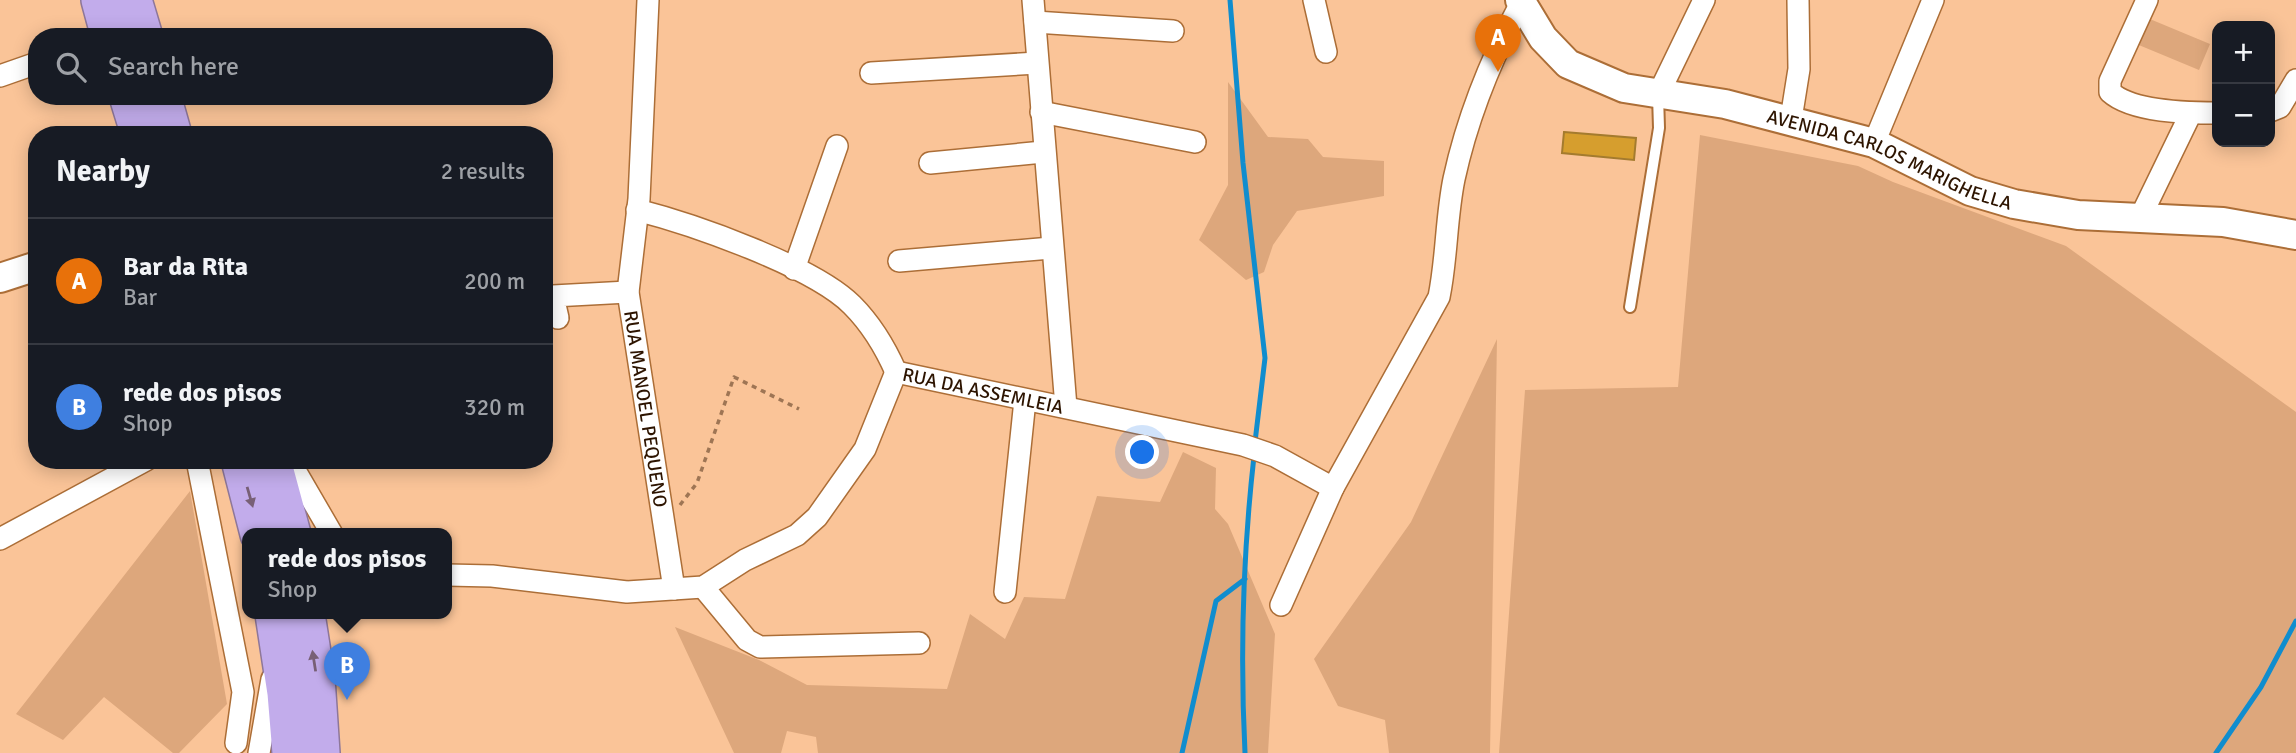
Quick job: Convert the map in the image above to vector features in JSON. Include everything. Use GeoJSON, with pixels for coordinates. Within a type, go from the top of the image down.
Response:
{"type":"FeatureCollection","features":[{"type":"Feature","properties":{"kind":"highway"},"geometry":{"type":"LineString","coordinates":[[100,0],[108,28]]}},
{"type":"Feature","properties":{"kind":"highway"},"geometry":{"type":"LineString","coordinates":[[133,0],[141,28]]}},
{"type":"Feature","properties":{"kind":"highway"},"geometry":{"type":"LineString","coordinates":[[131,105],[137,126]]}},
{"type":"Feature","properties":{"kind":"highway"},"geometry":{"type":"LineString","coordinates":[[165,105],[170,126]]}},
{"type":"Feature","properties":{"kind":"highway"},"geometry":{"type":"LineString","coordinates":[[242,469],[257,528]]}},
{"type":"Feature","properties":{"kind":"highway"},"geometry":{"type":"LineString","coordinates":[[274,469],[290,528]]}},
{"type":"Feature","properties":{"kind":"highway"},"geometry":{"type":"LineString","coordinates":[[286,619],[286,693],[291,753]]}},
{"type":"Feature","properties":{"kind":"highway"},"geometry":{"type":"LineString","coordinates":[[286,619],[316,678],[321,753]]}},
{"type":"Feature","properties":{"kind":"street","name":"RUA MANOEL PEQUENO"},"geometry":{"type":"LineString","coordinates":[[648,0],[638,210],[628,292],[674,589]]}},
{"type":"Feature","properties":{"kind":"street"},"geometry":{"type":"LineString","coordinates":[[1033,0],[1043,152],[1066,407]]}},
{"type":"Feature","properties":{"kind":"street"},"geometry":{"type":"LineString","coordinates":[[1314,0],[1326,52]]}},
{"type":"Feature","properties":{"kind":"street"},"geometry":{"type":"LineString","coordinates":[[1658,95],[1704,0]]}},
{"type":"Feature","properties":{"kind":"street"},"geometry":{"type":"LineString","coordinates":[[1791,119],[1798,69],[1798,0]]}},
{"type":"Feature","properties":{"kind":"street"},"geometry":{"type":"LineString","coordinates":[[1874,143],[1933,0]]}},
{"type":"Feature","properties":{"kind":"street"},"geometry":{"type":"LineString","coordinates":[[2147,0],[2110,81],[2110,92],[2131,104],[2191,113],[2212,113]]}},
{"type":"Feature","properties":{"kind":"street"},"geometry":{"type":"LineString","coordinates":[[1280,605],[1333,488],[1439,297],[1445,267],[1454,181],[1463,148],[1506,32],[1521,1]]}},
{"type":"Feature","properties":{"kind":"street","name":"AVENIDA CARLOS MARIGHELLA"},"geometry":{"type":"LineString","coordinates":[[1521,1],[1543,38],[1569,64],[1604,81],[1658,95],[1725,104],[1791,119],[1874,143],[1923,170],[1970,191],[2003,201],[2078,215],[2223,222],[2296,235]]}},
{"type":"Feature","properties":{"kind":"street"},"geometry":{"type":"LineString","coordinates":[[1035,22],[1173,31]]}},
{"type":"Feature","properties":{"kind":"street"},"geometry":{"type":"LineString","coordinates":[[871,73],[1037,63]]}},
{"type":"Feature","properties":{"kind":"street"},"geometry":{"type":"LineString","coordinates":[[0,76],[28,66]]}},
{"type":"Feature","properties":{"kind":"street"},"geometry":{"type":"LineString","coordinates":[[2275,109],[2280,107],[2296,80]]}},
{"type":"Feature","properties":{"kind":"street"},"geometry":{"type":"LineString","coordinates":[[1041,112],[1195,142]]}},
{"type":"Feature","properties":{"kind":"street"},"geometry":{"type":"LineString","coordinates":[[2139,220],[2191,113]]}},
{"type":"Feature","properties":{"kind":"street"},"geometry":{"type":"LineString","coordinates":[[794,270],[837,146]]}},
{"type":"Feature","properties":{"kind":"street"},"geometry":{"type":"LineString","coordinates":[[930,163],[1043,152]]}},
{"type":"Feature","properties":{"kind":"street","name":"RUA DA ASSEMLEIA"},"geometry":{"type":"LineString","coordinates":[[638,210],[686,223],[794,270],[850,303],[877,336],[896,372],[1243,444],[1275,456],[1333,488]]}},
{"type":"Feature","properties":{"kind":"street"},"geometry":{"type":"LineString","coordinates":[[899,261],[1051,248]]}},
{"type":"Feature","properties":{"kind":"street"},"geometry":{"type":"LineString","coordinates":[[0,278],[28,269]]}},
{"type":"Feature","properties":{"kind":"street"},"geometry":{"type":"LineString","coordinates":[[553,289],[628,292]]}},
{"type":"Feature","properties":{"kind":"street"},"geometry":{"type":"LineString","coordinates":[[553,304],[558,318]]}},
{"type":"Feature","properties":{"kind":"street"},"geometry":{"type":"LineString","coordinates":[[452,575],[492,576],[627,592],[703,587],[745,560],[797,535],[817,517],[865,449],[896,372]]}},
{"type":"Feature","properties":{"kind":"street"},"geometry":{"type":"LineString","coordinates":[[1005,592],[1025,400]]}},
{"type":"Feature","properties":{"kind":"street"},"geometry":{"type":"LineString","coordinates":[[0,539],[129,469]]}},
{"type":"Feature","properties":{"kind":"street"},"geometry":{"type":"LineString","coordinates":[[199,469],[243,692],[229,748]]}},
{"type":"Feature","properties":{"kind":"street"},"geometry":{"type":"LineString","coordinates":[[294,469],[329,528]]}},
{"type":"Feature","properties":{"kind":"street"},"geometry":{"type":"LineString","coordinates":[[703,587],[747,640],[760,647],[919,643]]}},
{"type":"Feature","properties":{"kind":"street"},"geometry":{"type":"LineString","coordinates":[[259,753],[286,619]]}},
{"type":"Feature","properties":{"kind":"street"},"geometry":{"type":"LineString","coordinates":[[229,748],[271,699]]}},
{"type":"Feature","properties":{"kind":"lane"},"geometry":{"type":"LineString","coordinates":[[1630,307],[1658,128],[1658,95]]}},
{"type":"Feature","properties":{"kind":"path"},"geometry":{"type":"LineString","coordinates":[[664,527],[697,483],[734,377],[799,409]]}},
{"type":"Feature","properties":{"kind":"shaded area"},"geometry":{"type":"Polygon","coordinates":[[[2145,17],[2210,44],[2199,70],[2134,43],[2145,17]]]}},
{"type":"Feature","properties":{"kind":"shaded area"},"geometry":{"type":"Polygon","coordinates":[[[1228,82],[1268,137],[1308,139],[1323,157],[1384,161],[1384,196],[1297,211],[1273,245],[1264,272],[1246,280],[1199,240],[1228,185],[1228,82]]]}},
{"type":"Feature","properties":{"kind":"shaded area"},"geometry":{"type":"Polygon","coordinates":[[[1700,135],[1858,166],[1893,182],[2066,246],[2296,412],[2296,753],[1499,753],[1525,390],[1678,387],[1700,135]]]}},
{"type":"Feature","properties":{"kind":"shaded area"},"geometry":{"type":"Polygon","coordinates":[[[1497,339],[1490,753],[1389,753],[1385,720],[1338,706],[1314,659],[1411,522],[1497,339]]]}},
{"type":"Feature","properties":{"kind":"shaded area"},"geometry":{"type":"Polygon","coordinates":[[[1183,452],[1216,468],[1215,509],[1228,524],[1275,634],[1268,753],[818,753],[816,737],[787,731],[781,753],[734,753],[675,627],[759,660],[807,685],[947,689],[970,614],[1005,639],[1024,597],[1065,599],[1097,496],[1160,502],[1183,452]]]}},
{"type":"Feature","properties":{"kind":"shaded area"},"geometry":{"type":"Polygon","coordinates":[[[190,491],[227,704],[179,753],[173,753],[104,697],[63,740],[16,714],[190,491]]]}},
{"type":"Feature","properties":{"kind":"building"},"geometry":{"type":"Polygon","coordinates":[[[1564,132],[1636,138],[1634,160],[1562,153],[1564,132]]]}},
{"type":"Feature","properties":{"kind":"waterway"},"geometry":{"type":"LineString","coordinates":[[1230,0],[1243,163],[1265,358],[1255,442]]}},
{"type":"Feature","properties":{"kind":"waterway"},"geometry":{"type":"LineString","coordinates":[[1245,753],[1244,604],[1254,456]]}},
{"type":"Feature","properties":{"kind":"waterway"},"geometry":{"type":"LineString","coordinates":[[1182,753],[1216,601],[1245,579]]}},
{"type":"Feature","properties":{"kind":"waterway"},"geometry":{"type":"LineString","coordinates":[[2216,753],[2261,687],[2296,621]]}},
{"type":"Feature","properties":{"kind":"place","name":"Bar da Rita"},"geometry":{"type":"Point","coordinates":[1498,72]}},
{"type":"Feature","properties":{"kind":"place","name":"rede dos pisos"},"geometry":{"type":"Point","coordinates":[347,700]}}]}
